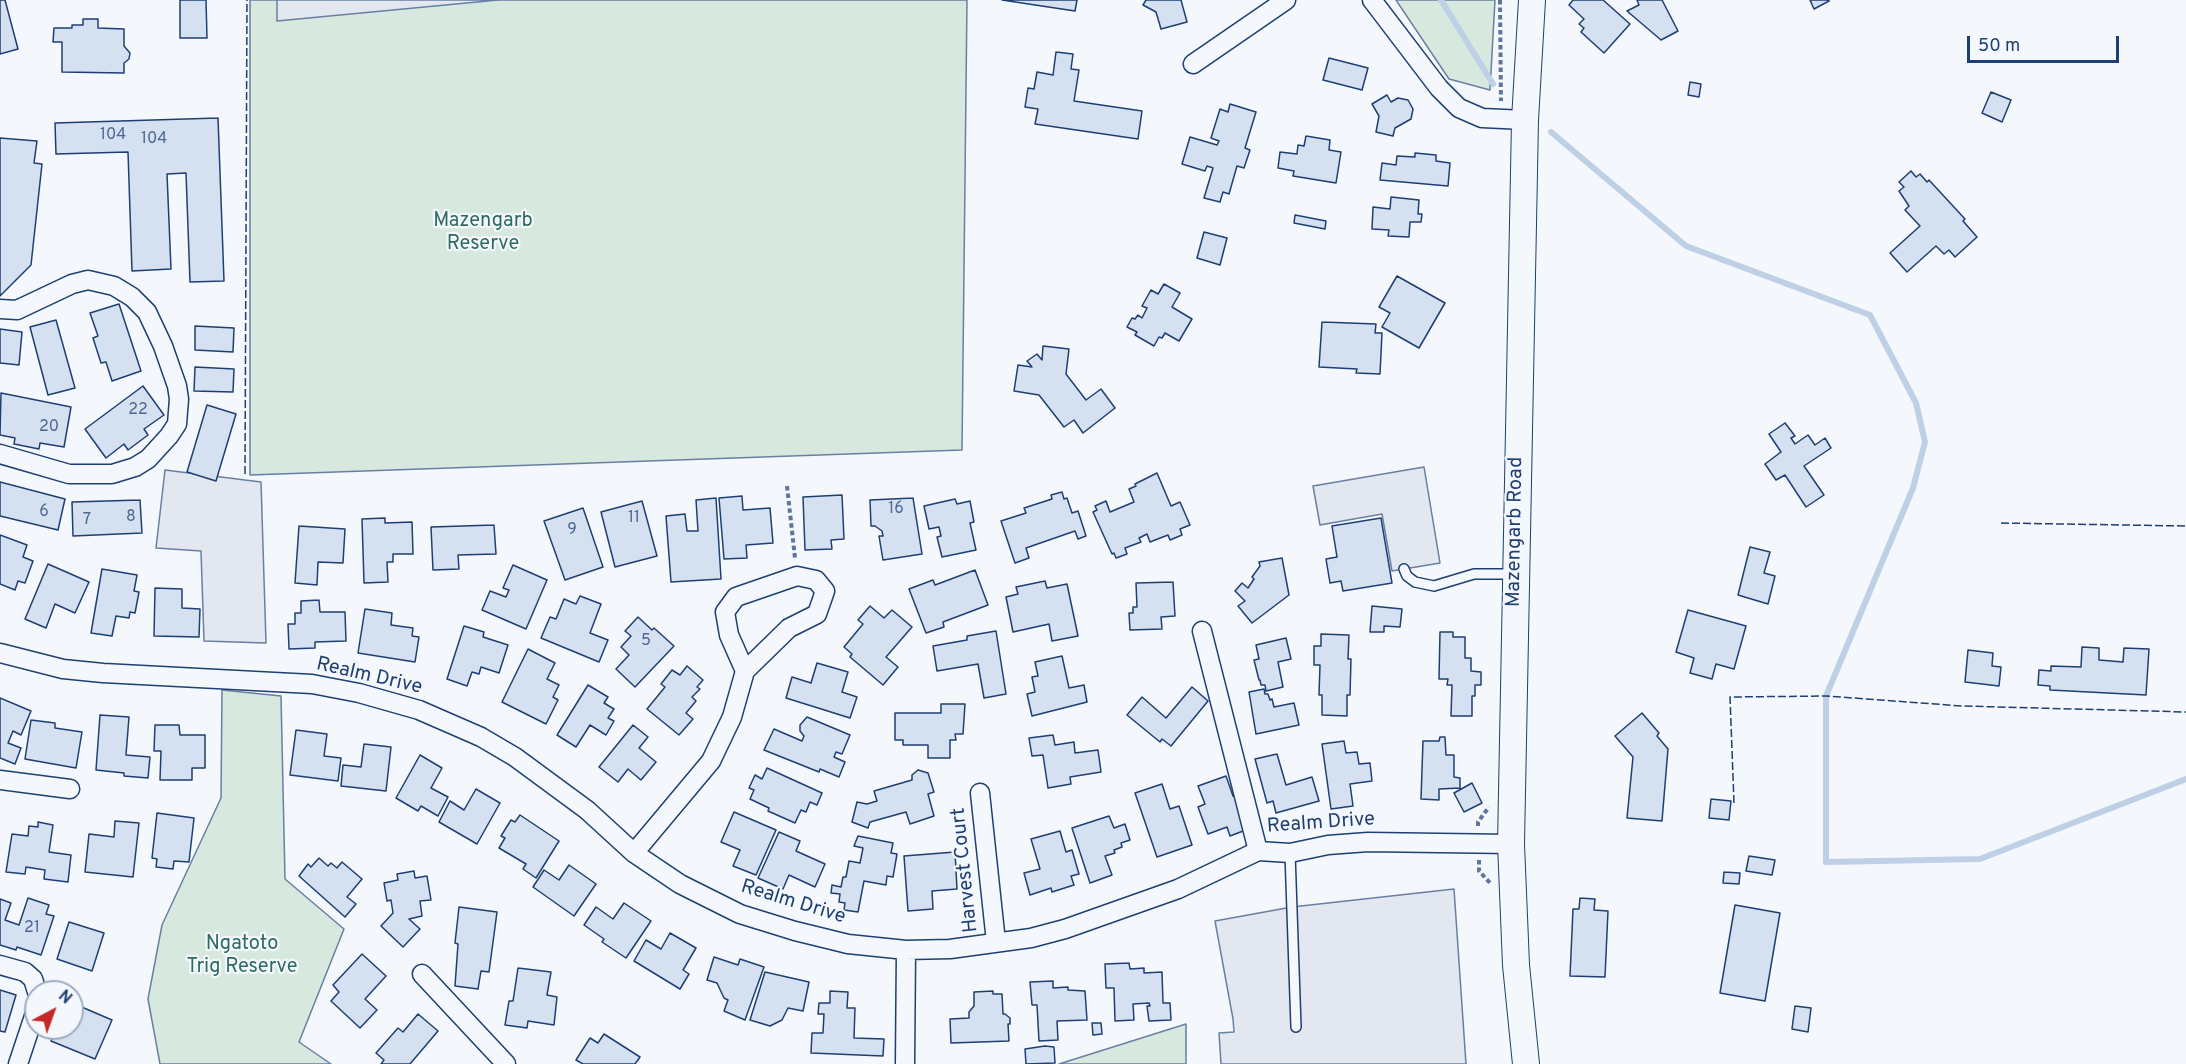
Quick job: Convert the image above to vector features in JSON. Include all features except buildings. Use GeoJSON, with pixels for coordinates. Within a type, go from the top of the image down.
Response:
{"type":"FeatureCollection","features":[{"type":"Feature","properties":{"kind":"main road","name":"Mazengarb Road"},"geometry":{"type":"LineString","coordinates":[[1524,1063],[1516,965],[1511,844],[1525,120],[1532,0]]}},
{"type":"Feature","properties":{"kind":"street"},"geometry":{"type":"LineString","coordinates":[[1193,64],[1286,0]]}},
{"type":"Feature","properties":{"kind":"street"},"geometry":{"type":"LineString","coordinates":[[1372,0],[1439,88],[1459,108],[1482,118],[1525,120]]}},
{"type":"Feature","properties":{"kind":"street"},"geometry":{"type":"LineString","coordinates":[[0,309],[17,309],[72,284],[88,280],[114,286],[132,297],[147,312],[163,346],[177,386],[179,399],[177,424],[148,459],[135,467],[112,474],[69,474],[0,454]]}},
{"type":"Feature","properties":{"kind":"street"},"geometry":{"type":"LineString","coordinates":[[634,853],[711,761],[732,717],[744,671],[789,628],[817,614],[825,591],[816,580],[797,576],[736,597],[725,612],[729,635],[744,671]]}},
{"type":"Feature","properties":{"kind":"street"},"geometry":{"type":"LineString","coordinates":[[1202,631],[1258,851]]}},
{"type":"Feature","properties":{"kind":"street","name":"Realm Drive"},"geometry":{"type":"LineString","coordinates":[[0,653],[73,670],[312,684],[359,693],[418,710],[481,737],[515,757],[587,810],[634,853],[680,884],[740,914],[848,944],[906,950],[950,949],[1030,938],[1065,929],[1178,889],[1258,851],[1290,853],[1328,845],[1368,842],[1511,844]]}},
{"type":"Feature","properties":{"kind":"street"},"geometry":{"type":"LineString","coordinates":[[0,780],[70,789]]}},
{"type":"Feature","properties":{"kind":"street","name":"Harvest Court"},"geometry":{"type":"LineString","coordinates":[[980,793],[996,942]]}},
{"type":"Feature","properties":{"kind":"street"},"geometry":{"type":"LineString","coordinates":[[904,1064],[906,950]]}},
{"type":"Feature","properties":{"kind":"street"},"geometry":{"type":"LineString","coordinates":[[0,965],[25,972],[33,980]]}},
{"type":"Feature","properties":{"kind":"street"},"geometry":{"type":"LineString","coordinates":[[422,974],[506,1064]]}},
{"type":"Feature","properties":{"kind":"street"},"geometry":{"type":"LineString","coordinates":[[18,1064],[26,1040]]}},
{"type":"Feature","properties":{"kind":"lane"},"geometry":{"type":"LineString","coordinates":[[1404,569],[1407,576],[1415,582],[1434,586],[1474,574],[1515,574]]}},
{"type":"Feature","properties":{"kind":"lane"},"geometry":{"type":"LineString","coordinates":[[1290,853],[1296,1027]]}},
{"type":"Feature","properties":{"kind":"path"},"geometry":{"type":"LineString","coordinates":[[787,486],[797,576]]}},
{"type":"Feature","properties":{"kind":"green space","name":"Mazengarb Reserve"},"geometry":{"type":"Polygon","coordinates":[[[250,0],[967,0],[962,450],[250,475],[250,0]]]}},
{"type":"Feature","properties":{"kind":"green space"},"geometry":{"type":"Polygon","coordinates":[[[1396,0],[1495,0],[1490,90],[1449,79],[1396,0]]]}},
{"type":"Feature","properties":{"kind":"green space","name":"Ngatoto Trig Reserve"},"geometry":{"type":"Polygon","coordinates":[[[222,690],[281,696],[285,879],[344,929],[299,1042],[331,1064],[160,1064],[148,999],[162,925],[221,798],[222,690]]]}},
{"type":"Feature","properties":{"kind":"green space"},"geometry":{"type":"Polygon","coordinates":[[[1186,1024],[1186,1064],[1059,1064],[1186,1024]]]}},
{"type":"Feature","properties":{"kind":"shaded area"},"geometry":{"type":"Polygon","coordinates":[[[277,0],[498,0],[277,21],[277,0]]]}},
{"type":"Feature","properties":{"kind":"shaded area"},"geometry":{"type":"Polygon","coordinates":[[[1424,467],[1440,563],[1392,571],[1382,514],[1320,525],[1313,486],[1424,467]]]}},
{"type":"Feature","properties":{"kind":"shaded area"},"geometry":{"type":"Polygon","coordinates":[[[165,470],[261,482],[266,643],[204,641],[201,551],[156,548],[165,470]]]}},
{"type":"Feature","properties":{"kind":"shaded area"},"geometry":{"type":"Polygon","coordinates":[[[1454,889],[1466,1064],[1221,1064],[1219,1033],[1234,1032],[1215,921],[1292,907],[1454,889]]]}},
{"type":"Feature","properties":{"kind":"waterway"},"geometry":{"type":"LineString","coordinates":[[1441,0],[1493,84]]}},
{"type":"Feature","properties":{"kind":"waterway"},"geometry":{"type":"LineString","coordinates":[[1551,132],[1686,246],[1870,315],[1916,403],[1925,442],[1913,488],[1826,696],[1826,862],[1980,859],[2186,779]]}},
{"type":"Feature","properties":{"kind":"fence"},"geometry":{"type":"LineString","coordinates":[[245,474],[247,0]]}},
{"type":"Feature","properties":{"kind":"fence"},"geometry":{"type":"LineString","coordinates":[[2001,523],[2186,526]]}},
{"type":"Feature","properties":{"kind":"fence"},"geometry":{"type":"LineString","coordinates":[[1734,803],[1730,697],[1826,696],[1962,706],[2186,712]]}}]}
